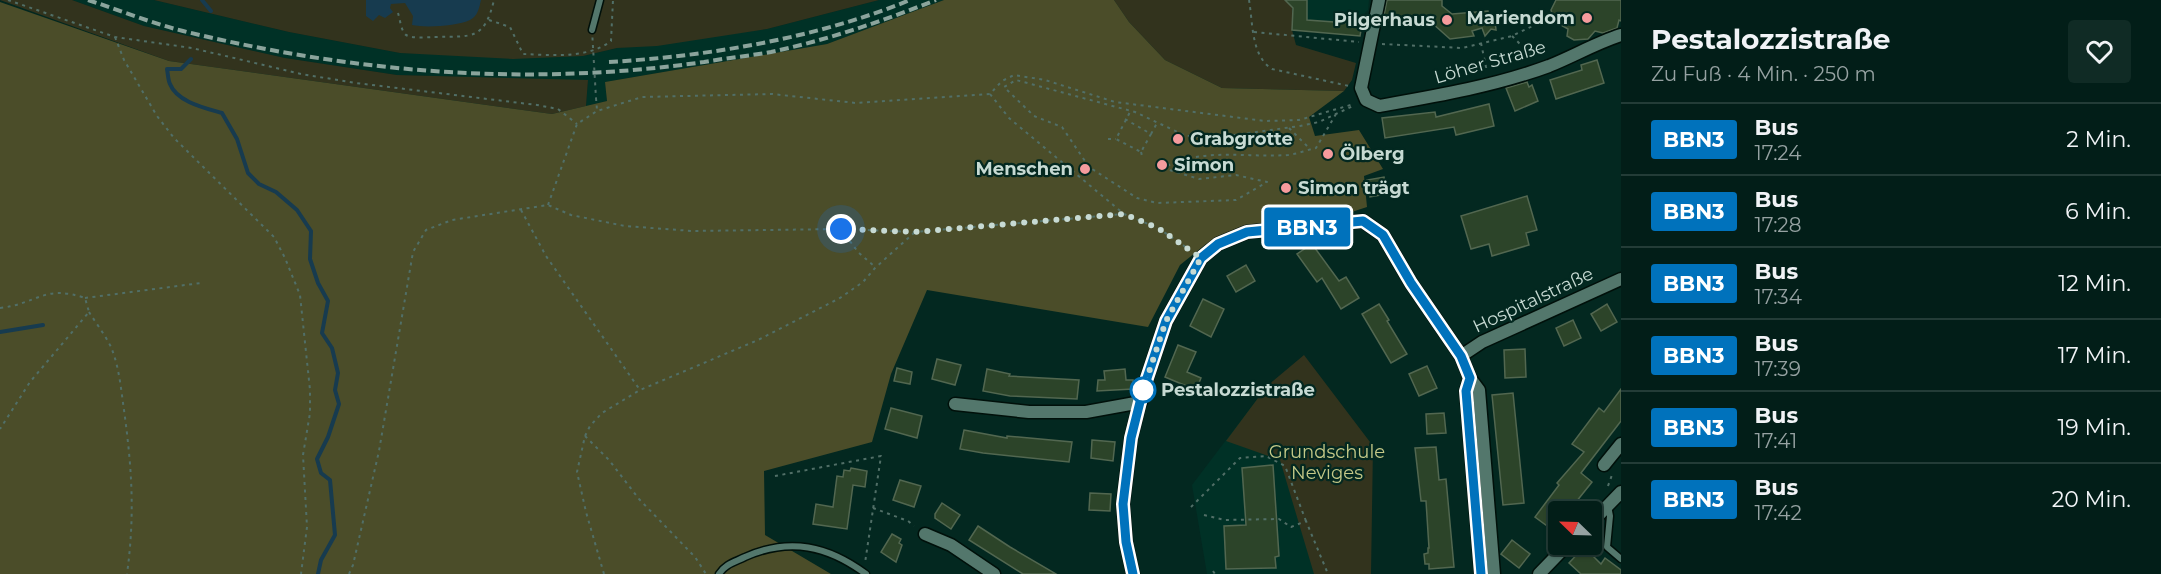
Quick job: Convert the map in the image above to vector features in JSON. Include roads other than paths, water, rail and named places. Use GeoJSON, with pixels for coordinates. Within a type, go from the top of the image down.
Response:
{"type":"FeatureCollection","features":[{"type":"Feature","properties":{"kind":"street","name":"Löher Straße"},"geometry":{"type":"LineString","coordinates":[[1379,0],[1363,94],[1371,104],[1379,106],[1470,89],[1549,66],[1621,35]]}},
{"type":"Feature","properties":{"kind":"street"},"geometry":{"type":"LineString","coordinates":[[1133,574],[1126,542],[1123,504],[1131,438],[1166,321],[1201,258],[1218,244],[1247,232],[1363,221],[1383,235],[1411,283],[1461,356],[1470,378],[1479,390],[1494,574]]}},
{"type":"Feature","properties":{"kind":"street","name":"Hospitalstraße"},"geometry":{"type":"LineString","coordinates":[[1461,356],[1482,342],[1621,279]]}},
{"type":"Feature","properties":{"kind":"street"},"geometry":{"type":"LineString","coordinates":[[1470,378],[1466,391],[1480,574]]}},
{"type":"Feature","properties":{"kind":"street"},"geometry":{"type":"LineString","coordinates":[[955,404],[1029,412],[1086,412],[1141,402]]}},
{"type":"Feature","properties":{"kind":"street"},"geometry":{"type":"LineString","coordinates":[[1609,467],[1621,444]]}},
{"type":"Feature","properties":{"kind":"street"},"geometry":{"type":"LineString","coordinates":[[1602,512],[1621,492]]}},
{"type":"Feature","properties":{"kind":"street"},"geometry":{"type":"LineString","coordinates":[[925,534],[951,545],[994,574]]}},
{"type":"Feature","properties":{"kind":"street"},"geometry":{"type":"LineString","coordinates":[[1539,574],[1557,555]]}},
{"type":"Feature","properties":{"kind":"lane"},"geometry":{"type":"LineString","coordinates":[[592,30],[600,0]]}},
{"type":"Feature","properties":{"kind":"lane"},"geometry":{"type":"LineString","coordinates":[[1608,506],[1611,516],[1607,547],[1621,559]]}},
{"type":"Feature","properties":{"kind":"lane"},"geometry":{"type":"LineString","coordinates":[[719,574],[723,567],[761,550],[787,545],[812,547],[834,554],[865,573]]}},
{"type":"Feature","properties":{"kind":"water"},"geometry":{"type":"Polygon","coordinates":[[[366,0],[481,0],[479,9],[470,20],[450,25],[425,26],[412,25],[413,16],[405,3],[391,4],[390,8],[393,12],[385,18],[379,15],[373,21],[366,16],[366,0]]]}},
{"type":"Feature","properties":{"kind":"waterway"},"geometry":{"type":"LineString","coordinates":[[202,0],[211,11]]}},
{"type":"Feature","properties":{"kind":"waterway"},"geometry":{"type":"LineString","coordinates":[[191,59],[181,69],[167,69],[169,82],[174,90],[185,100],[222,113],[237,139],[248,173],[259,184],[276,192],[297,210],[311,231],[310,259],[318,283],[328,301],[322,333],[332,348],[338,373],[335,390],[339,404],[328,437],[317,459],[321,473],[330,480],[335,535],[321,560],[318,574]]}},
{"type":"Feature","properties":{"kind":"waterway"},"geometry":{"type":"LineString","coordinates":[[0,332],[43,325]]}},
{"type":"Feature","properties":{"kind":"railway"},"geometry":{"type":"LineString","coordinates":[[88,0],[183,31],[312,57],[442,72],[507,74],[573,74],[638,70],[771,52],[855,29],[936,0]]}},
{"type":"Feature","properties":{"kind":"railway"},"geometry":{"type":"LineString","coordinates":[[609,62],[724,50],[801,35],[910,0]]}},
{"type":"Feature","properties":{"kind":"place","name":"Mariendom"},"geometry":{"type":"Point","coordinates":[1587,18]}},
{"type":"Feature","properties":{"kind":"place","name":"Pilgerhaus"},"geometry":{"type":"Point","coordinates":[1447,20]}},
{"type":"Feature","properties":{"kind":"place","name":"Grabgrotte"},"geometry":{"type":"Point","coordinates":[1178,139]}},
{"type":"Feature","properties":{"kind":"place","name":"Ölberg"},"geometry":{"type":"Point","coordinates":[1328,154]}},
{"type":"Feature","properties":{"kind":"place","name":"Simon"},"geometry":{"type":"Point","coordinates":[1162,165]}},
{"type":"Feature","properties":{"kind":"place","name":"Menschen"},"geometry":{"type":"Point","coordinates":[1085,169]}},
{"type":"Feature","properties":{"kind":"place","name":"Simon trägt"},"geometry":{"type":"Point","coordinates":[1286,188]}},
{"type":"Feature","properties":{"kind":"place","name":"Pestalozzistraße"},"geometry":{"type":"Point","coordinates":[1143,390]}},
{"type":"Feature","properties":{"kind":"park label","name":"Grundschule Neviges"},"geometry":{"type":"Point","coordinates":[1327,462]}}]}
